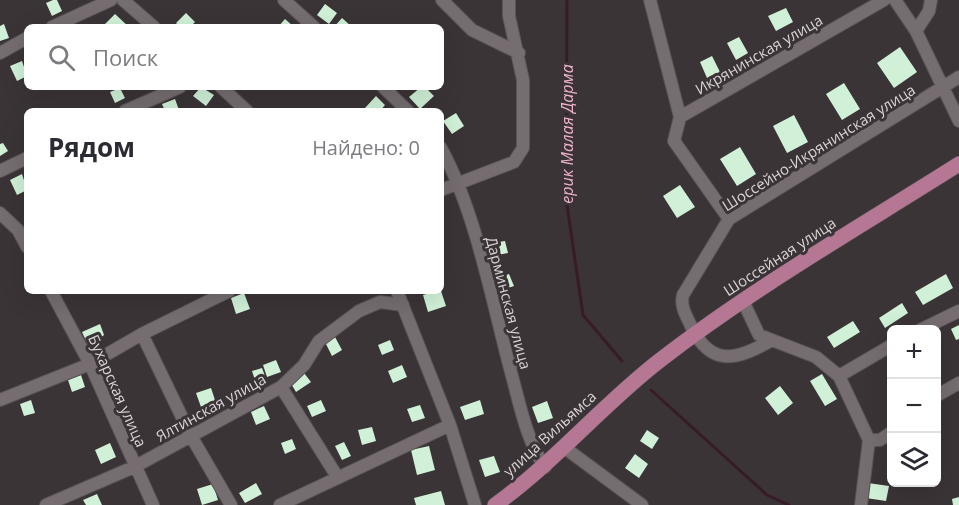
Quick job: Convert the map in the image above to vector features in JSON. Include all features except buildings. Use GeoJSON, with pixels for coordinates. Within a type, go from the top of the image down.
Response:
{"type":"FeatureCollection","features":[{"type":"Feature","properties":{"kind":"main road","name":"Шоссейная улица"},"geometry":{"type":"LineString","coordinates":[[626,388],[743,301],[959,164]]}},
{"type":"Feature","properties":{"kind":"main road","name":"улица Вильямса"},"geometry":{"type":"LineString","coordinates":[[495,505],[545,467],[626,388]]}},
{"type":"Feature","properties":{"kind":"street"},"geometry":{"type":"LineString","coordinates":[[59,24],[111,0]]}},
{"type":"Feature","properties":{"kind":"street"},"geometry":{"type":"LineString","coordinates":[[123,0],[151,24]]}},
{"type":"Feature","properties":{"kind":"street"},"geometry":{"type":"LineString","coordinates":[[284,0],[311,24]]}},
{"type":"Feature","properties":{"kind":"street"},"geometry":{"type":"LineString","coordinates":[[442,0],[472,30],[519,53]]}},
{"type":"Feature","properties":{"kind":"street"},"geometry":{"type":"LineString","coordinates":[[444,189],[509,164],[517,159],[523,148],[523,80],[519,53],[509,16],[509,0]]}},
{"type":"Feature","properties":{"kind":"street"},"geometry":{"type":"LineString","coordinates":[[650,0],[680,117],[674,136],[676,146],[729,219]]}},
{"type":"Feature","properties":{"kind":"street","name":"Икрянинская улица"},"geometry":{"type":"LineString","coordinates":[[680,117],[884,0]]}},
{"type":"Feature","properties":{"kind":"street"},"geometry":{"type":"LineString","coordinates":[[895,0],[916,32],[959,121]]}},
{"type":"Feature","properties":{"kind":"street"},"geometry":{"type":"LineString","coordinates":[[916,32],[929,11],[931,0]]}},
{"type":"Feature","properties":{"kind":"street"},"geometry":{"type":"LineString","coordinates":[[0,53],[24,40]]}},
{"type":"Feature","properties":{"kind":"street","name":"Шоссейно-Икрянинская улица"},"geometry":{"type":"LineString","coordinates":[[772,340],[747,354],[730,357],[707,351],[695,335],[683,309],[683,295],[729,219],[959,76]]}},
{"type":"Feature","properties":{"kind":"street"},"geometry":{"type":"LineString","coordinates":[[132,108],[173,90]]}},
{"type":"Feature","properties":{"kind":"street"},"geometry":{"type":"LineString","coordinates":[[224,90],[244,108]]}},
{"type":"Feature","properties":{"kind":"street"},"geometry":{"type":"LineString","coordinates":[[386,90],[405,108]]}},
{"type":"Feature","properties":{"kind":"street","name":"Дарминская улица"},"geometry":{"type":"LineString","coordinates":[[444,154],[459,182],[520,404],[538,458],[545,467]]}},
{"type":"Feature","properties":{"kind":"street"},"geometry":{"type":"LineString","coordinates":[[0,171],[24,159]]}},
{"type":"Feature","properties":{"kind":"street"},"geometry":{"type":"LineString","coordinates":[[0,213],[18,230],[24,241]]}},
{"type":"Feature","properties":{"kind":"street","name":"Бухарская улица"},"geometry":{"type":"LineString","coordinates":[[53,294],[90,364],[134,467],[153,505]]}},
{"type":"Feature","properties":{"kind":"street"},"geometry":{"type":"LineString","coordinates":[[0,400],[90,364],[142,334],[223,294]]}},
{"type":"Feature","properties":{"kind":"street"},"geometry":{"type":"LineString","coordinates":[[398,294],[450,425],[475,505]]}},
{"type":"Feature","properties":{"kind":"street"},"geometry":{"type":"LineString","coordinates":[[743,301],[756,331],[772,340],[816,357],[839,376],[869,440],[861,505]]}},
{"type":"Feature","properties":{"kind":"street","name":"Ялтинская улица"},"geometry":{"type":"LineString","coordinates":[[46,505],[134,467],[281,387],[304,365],[319,341],[343,320],[374,303],[403,305]]}},
{"type":"Feature","properties":{"kind":"street"},"geometry":{"type":"LineString","coordinates":[[930,325],[959,310]]}},
{"type":"Feature","properties":{"kind":"street"},"geometry":{"type":"LineString","coordinates":[[142,334],[191,436],[231,505]]}},
{"type":"Feature","properties":{"kind":"street"},"geometry":{"type":"LineString","coordinates":[[839,376],[887,347]]}},
{"type":"Feature","properties":{"kind":"street"},"geometry":{"type":"LineString","coordinates":[[941,393],[959,383]]}},
{"type":"Feature","properties":{"kind":"street"},"geometry":{"type":"LineString","coordinates":[[281,387],[338,478]]}},
{"type":"Feature","properties":{"kind":"street"},"geometry":{"type":"LineString","coordinates":[[280,505],[450,425]]}},
{"type":"Feature","properties":{"kind":"street"},"geometry":{"type":"LineString","coordinates":[[869,440],[880,440],[890,433]]}},
{"type":"Feature","properties":{"kind":"street"},"geometry":{"type":"LineString","coordinates":[[565,448],[630,501],[642,505]]}},
{"type":"Feature","properties":{"kind":"waterway","name":"ерик Малая Дарма"},"geometry":{"type":"LineString","coordinates":[[567,0],[566,198],[583,315],[622,361]]}},
{"type":"Feature","properties":{"kind":"waterway"},"geometry":{"type":"LineString","coordinates":[[651,390],[767,495],[789,505]]}}]}
